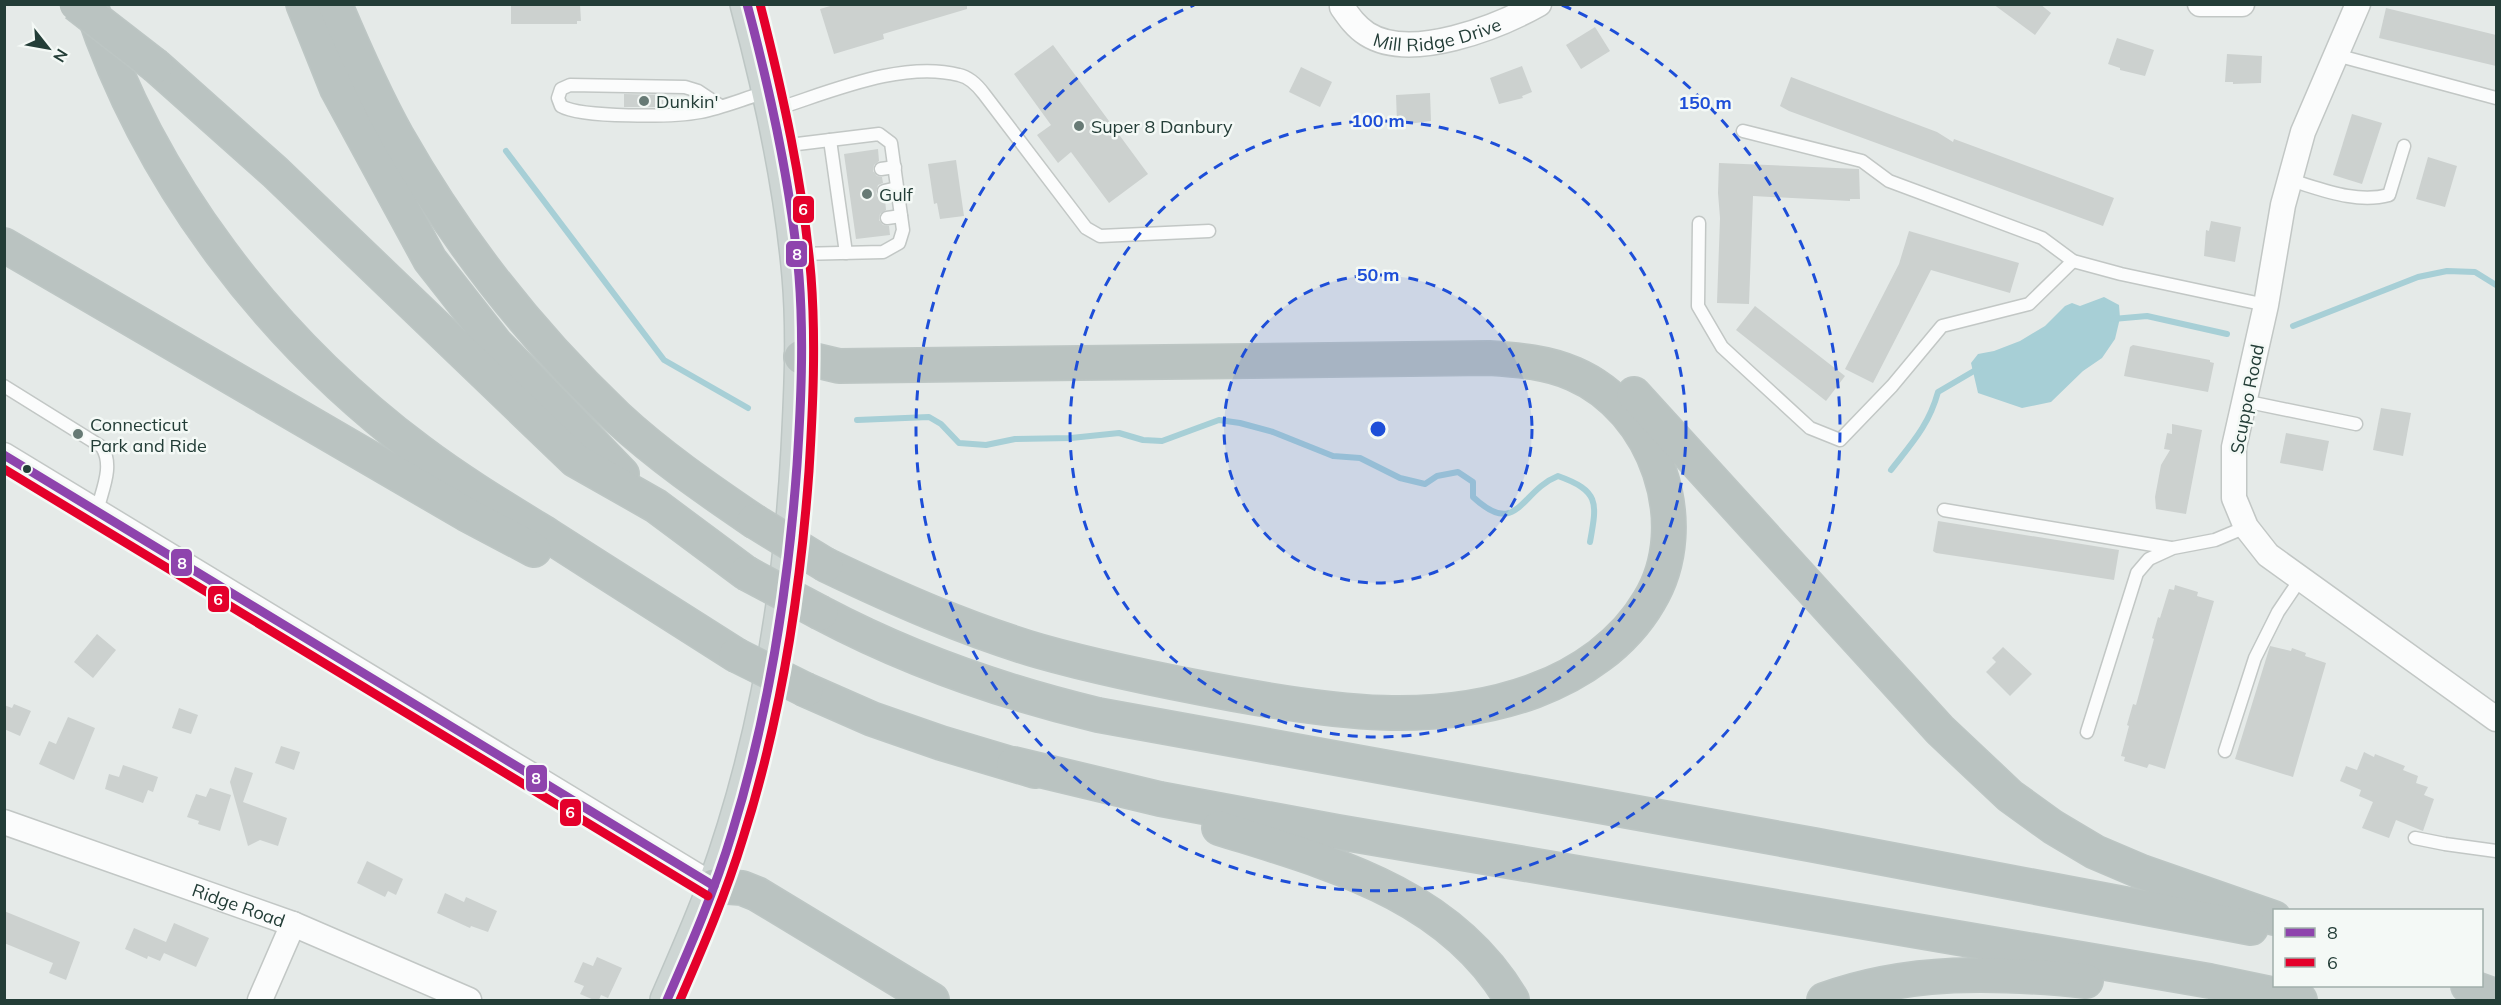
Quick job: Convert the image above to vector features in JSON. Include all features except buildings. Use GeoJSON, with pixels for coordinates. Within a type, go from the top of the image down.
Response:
{"type":"FeatureCollection","features":[{"type":"Feature","properties":{"kind":"highway"},"geometry":{"type":"LineString","coordinates":[[76,4],[156,66],[275,172],[575,460],[656,506],[746,573],[878,640],[959,674],[1108,718],[1826,848],[2273,933]]}},
{"type":"Feature","properties":{"kind":"highway"},"geometry":{"type":"LineString","coordinates":[[91,4],[103,40],[132,107],[166,172],[208,236],[255,296],[306,352],[358,401],[419,451],[479,492],[736,655]]}},
{"type":"Feature","properties":{"kind":"highway"},"geometry":{"type":"LineString","coordinates":[[303,4],[337,90],[430,260],[496,344],[564,416],[656,506]]}},
{"type":"Feature","properties":{"kind":"highway"},"geometry":{"type":"LineString","coordinates":[[335,4],[363,69],[396,134],[434,198],[477,260],[522,317],[618,417],[670,461],[754,521],[825,565],[897,599],[967,627],[1038,651],[1105,668],[1288,704],[1335,710],[1427,713],[1502,702],[1536,690],[1574,672],[1605,652],[1630,628],[1651,599],[1664,564],[1668,531],[1666,495],[1657,462],[1643,435],[1624,410],[1602,389],[1576,374],[1550,365],[1489,358],[839,366],[801,357]]}},
{"type":"Feature","properties":{"kind":"highway"},"geometry":{"type":"LineString","coordinates":[[4,245],[466,514],[806,690],[882,723],[1316,859],[1379,883],[1406,898],[1458,936],[1500,980],[1512,1000]]}},
{"type":"Feature","properties":{"kind":"highway"},"geometry":{"type":"LineString","coordinates":[[801,357],[838,347],[1490,339],[1522,341],[1555,347],[1584,357],[1613,374],[1638,397],[1940,730],[1975,766],[2010,796],[2053,827],[2095,852],[2142,872],[2273,918]]}},
{"type":"Feature","properties":{"kind":"highway"},"geometry":{"type":"LineString","coordinates":[[1014,764],[1160,799],[1328,831],[2210,981],[2300,1000]]}},
{"type":"Feature","properties":{"kind":"highway"},"geometry":{"type":"LineString","coordinates":[[714,886],[744,912],[891,1000]]}},
{"type":"Feature","properties":{"kind":"highway"},"geometry":{"type":"LineString","coordinates":[[714,886],[742,888],[757,894],[932,1000]]}},
{"type":"Feature","properties":{"kind":"highway"},"geometry":{"type":"LineString","coordinates":[[1824,1000],[1884,983],[1954,974],[2038,976],[2285,1000]]}},
{"type":"Feature","properties":{"kind":"highway"},"geometry":{"type":"LineString","coordinates":[[2471,987],[2496,996]]}},
{"type":"Feature","properties":{"kind":"main road"},"geometry":{"type":"LineString","coordinates":[[667,1000],[714,886],[753,759],[782,618],[797,482],[801,357],[796,254],[780,146],[747,4]]}},
{"type":"Feature","properties":{"kind":"street","name":"Mill Ridge Drive"},"geometry":{"type":"LineString","coordinates":[[1342,7],[1354,23],[1368,34],[1386,42],[1404,45],[1431,42],[1471,32],[1514,18],[1539,4]]}},
{"type":"Feature","properties":{"kind":"street"},"geometry":{"type":"LineString","coordinates":[[2200,4],[2242,4]]}},
{"type":"Feature","properties":{"kind":"street","name":"Scuppo Road"},"geometry":{"type":"LineString","coordinates":[[2358,4],[2303,132],[2283,205],[2266,305],[2234,447],[2234,498],[2246,527],[2268,555],[2496,719]]}},
{"type":"Feature","properties":{"kind":"street"},"geometry":{"type":"LineString","coordinates":[[4,455],[714,886]]}},
{"type":"Feature","properties":{"kind":"street","name":"Ridge Road"},"geometry":{"type":"LineString","coordinates":[[4,822],[293,924],[469,1000]]}},
{"type":"Feature","properties":{"kind":"street"},"geometry":{"type":"LineString","coordinates":[[260,1000],[293,924]]}},
{"type":"Feature","properties":{"kind":"lane"},"geometry":{"type":"LineString","coordinates":[[2336,55],[2496,98]]}},
{"type":"Feature","properties":{"kind":"lane"},"geometry":{"type":"LineString","coordinates":[[719,105],[698,91],[685,87],[570,85],[561,89],[558,98],[561,106],[568,111],[621,115],[687,114],[719,105],[770,101],[914,71],[960,75],[976,84],[1086,228],[1095,234],[1100,236],[1209,231]]}},
{"type":"Feature","properties":{"kind":"lane"},"geometry":{"type":"LineString","coordinates":[[1743,131],[1862,161],[1889,181],[2042,238],[2073,261],[2266,305]]}},
{"type":"Feature","properties":{"kind":"lane"},"geometry":{"type":"LineString","coordinates":[[780,146],[879,134],[891,143],[903,230],[899,243],[883,252],[796,254]]}},
{"type":"Feature","properties":{"kind":"lane"},"geometry":{"type":"LineString","coordinates":[[830,140],[841,176],[848,226],[846,253]]}},
{"type":"Feature","properties":{"kind":"lane"},"geometry":{"type":"LineString","coordinates":[[2290,180],[2338,194],[2375,199],[2388,195],[2404,146]]}},
{"type":"Feature","properties":{"kind":"lane"},"geometry":{"type":"LineString","coordinates":[[881,169],[894,167]]}},
{"type":"Feature","properties":{"kind":"lane"},"geometry":{"type":"LineString","coordinates":[[884,191],[897,188]]}},
{"type":"Feature","properties":{"kind":"lane"},"geometry":{"type":"LineString","coordinates":[[887,218],[901,216]]}},
{"type":"Feature","properties":{"kind":"lane"},"geometry":{"type":"LineString","coordinates":[[1699,223],[1698,306],[1722,347],[1810,428],[1840,440],[1892,386],[1942,326],[2029,304],[2073,261]]}},
{"type":"Feature","properties":{"kind":"lane"},"geometry":{"type":"LineString","coordinates":[[4,386],[102,447],[108,456],[108,466],[97,511]]}},
{"type":"Feature","properties":{"kind":"lane"},"geometry":{"type":"LineString","coordinates":[[2244,401],[2356,424]]}},
{"type":"Feature","properties":{"kind":"lane"},"geometry":{"type":"LineString","coordinates":[[1944,510],[2173,548]]}},
{"type":"Feature","properties":{"kind":"lane"},"geometry":{"type":"LineString","coordinates":[[2087,732],[2137,573],[2149,559],[2173,548],[2215,540],[2246,527]]}},
{"type":"Feature","properties":{"kind":"lane"},"geometry":{"type":"LineString","coordinates":[[2224,751],[2255,658],[2278,612],[2301,578]]}},
{"type":"Feature","properties":{"kind":"lane"},"geometry":{"type":"LineString","coordinates":[[2415,838],[2496,851]]}},
{"type":"Feature","properties":{"kind":"water"},"geometry":{"type":"Polygon","coordinates":[[[2104,297],[2119,305],[2120,318],[2115,339],[2102,358],[2083,371],[2051,402],[2022,408],[1978,393],[1971,363],[1978,354],[1994,351],[2020,341],[2045,326],[2065,306],[2072,303],[2080,306],[2104,297]]]}},
{"type":"Feature","properties":{"kind":"waterway"},"geometry":{"type":"LineString","coordinates":[[506,151],[664,360],[748,408]]}},
{"type":"Feature","properties":{"kind":"waterway"},"geometry":{"type":"LineString","coordinates":[[2293,326],[2418,277],[2447,271],[2475,272],[2496,285]]}},
{"type":"Feature","properties":{"kind":"waterway"},"geometry":{"type":"LineString","coordinates":[[2113,319],[2147,316],[2227,334]]}},
{"type":"Feature","properties":{"kind":"waterway"},"geometry":{"type":"LineString","coordinates":[[1891,470],[1925,424],[1938,392],[1979,368]]}},
{"type":"Feature","properties":{"kind":"waterway"},"geometry":{"type":"LineString","coordinates":[[857,420],[929,417],[941,424],[959,443],[986,445],[1015,439],[1071,438],[1119,433],[1143,440],[1162,441],[1219,420],[1240,423],[1273,432],[1333,456],[1360,458],[1400,478],[1425,484],[1437,476],[1458,472],[1473,482],[1473,497],[1488,509],[1500,514],[1510,513],[1518,508],[1545,483],[1558,476],[1582,487],[1592,500],[1594,517],[1590,542]]}},
{"type":"Feature","properties":{"kind":"transit line","name":"8"},"geometry":{"type":"LineString","coordinates":[[667,1000],[718,875],[745,788],[775,651],[788,558],[797,465],[802,347],[799,276],[791,207],[779,139],[747,4]]}},
{"type":"Feature","properties":{"kind":"transit line","name":"6"},"geometry":{"type":"LineString","coordinates":[[680,1000],[729,879],[768,748],[794,610],[809,471],[814,349],[811,276],[803,207],[791,139],[760,4]]}},
{"type":"Feature","properties":{"kind":"transit line","name":"8"},"geometry":{"type":"LineString","coordinates":[[4,455],[714,886]]}},
{"type":"Feature","properties":{"kind":"transit line","name":"6"},"geometry":{"type":"LineString","coordinates":[[4,469],[708,896]]}},
{"type":"Feature","properties":{"kind":"place","name":"Dunkin'"},"geometry":{"type":"Point","coordinates":[644,101]}},
{"type":"Feature","properties":{"kind":"place","name":"Super 8 Danbury"},"geometry":{"type":"Point","coordinates":[1079,126]}},
{"type":"Feature","properties":{"kind":"place","name":"Gulf"},"geometry":{"type":"Point","coordinates":[867,194]}},
{"type":"Feature","properties":{"kind":"place","name":"Connecticut Park and Ride"},"geometry":{"type":"Point","coordinates":[78,434]}}]}
